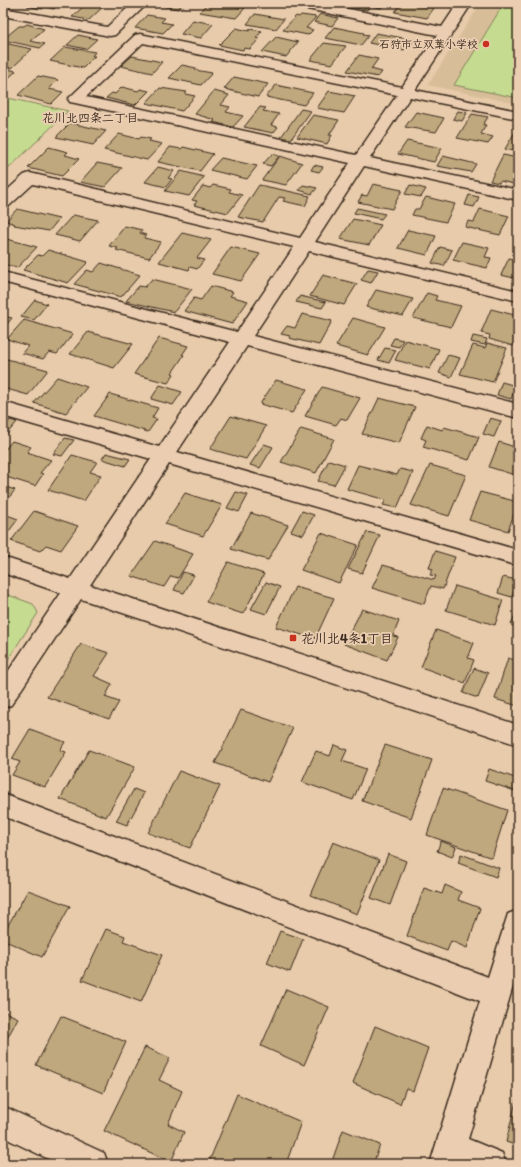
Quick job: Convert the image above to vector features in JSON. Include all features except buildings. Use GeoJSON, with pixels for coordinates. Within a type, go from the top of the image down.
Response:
{"type":"FeatureCollection","features":[{"type":"Feature","properties":{"kind":"street"},"geometry":{"type":"LineString","coordinates":[[3,24],[9,13],[110,32],[141,3]]}},
{"type":"Feature","properties":{"kind":"street"},"geometry":{"type":"LineString","coordinates":[[297,3],[445,32]]}},
{"type":"Feature","properties":{"kind":"street"},"geometry":{"type":"LineString","coordinates":[[3,698],[464,3]]}},
{"type":"Feature","properties":{"kind":"street"},"geometry":{"type":"LineString","coordinates":[[518,115],[140,38],[75,99],[518,195]]}},
{"type":"Feature","properties":{"kind":"street"},"geometry":{"type":"LineString","coordinates":[[3,203],[30,178],[518,296]]}},
{"type":"Feature","properties":{"kind":"street"},"geometry":{"type":"LineString","coordinates":[[3,277],[518,411]]}},
{"type":"Feature","properties":{"kind":"street"},"geometry":{"type":"LineString","coordinates":[[3,410],[518,558]]}},
{"type":"Feature","properties":{"kind":"street"},"geometry":{"type":"LineString","coordinates":[[3,565],[518,735]]}},
{"type":"Feature","properties":{"kind":"street"},"geometry":{"type":"LineString","coordinates":[[3,805],[496,994]]}},
{"type":"Feature","properties":{"kind":"street"},"geometry":{"type":"LineString","coordinates":[[491,1164],[448,1156],[518,923]]}},
{"type":"Feature","properties":{"kind":"street"},"geometry":{"type":"LineString","coordinates":[[3,1121],[93,1164]]}},
{"type":"Feature","properties":{"kind":"shaded area","name":"石狩市立双葉小学校"},"geometry":{"type":"Polygon","coordinates":[[[481,3],[518,3],[518,104],[428,85],[481,3]]]}},
{"type":"Feature","properties":{"kind":"green space"},"geometry":{"type":"Polygon","coordinates":[[[504,3],[518,3],[518,98],[454,85],[504,3]]]}},
{"type":"Feature","properties":{"kind":"green space"},"geometry":{"type":"Polygon","coordinates":[[[3,97],[68,111],[3,174],[3,97]]]}},
{"type":"Feature","properties":{"kind":"green space"},"geometry":{"type":"Polygon","coordinates":[[[3,593],[33,604],[38,613],[3,667],[3,593]]]}},
{"type":"Feature","properties":{"kind":"place","name":"石狩市立双葉小学校"},"geometry":{"type":"Point","coordinates":[486,44]}},
{"type":"Feature","properties":{"kind":"place","name":"花川北4条1丁目"},"geometry":{"type":"Point","coordinates":[293,638]}},
{"type":"Feature","properties":{"kind":"district","name":"花川北四条二丁目"},"geometry":{"type":"Point","coordinates":[90,118]}}]}
